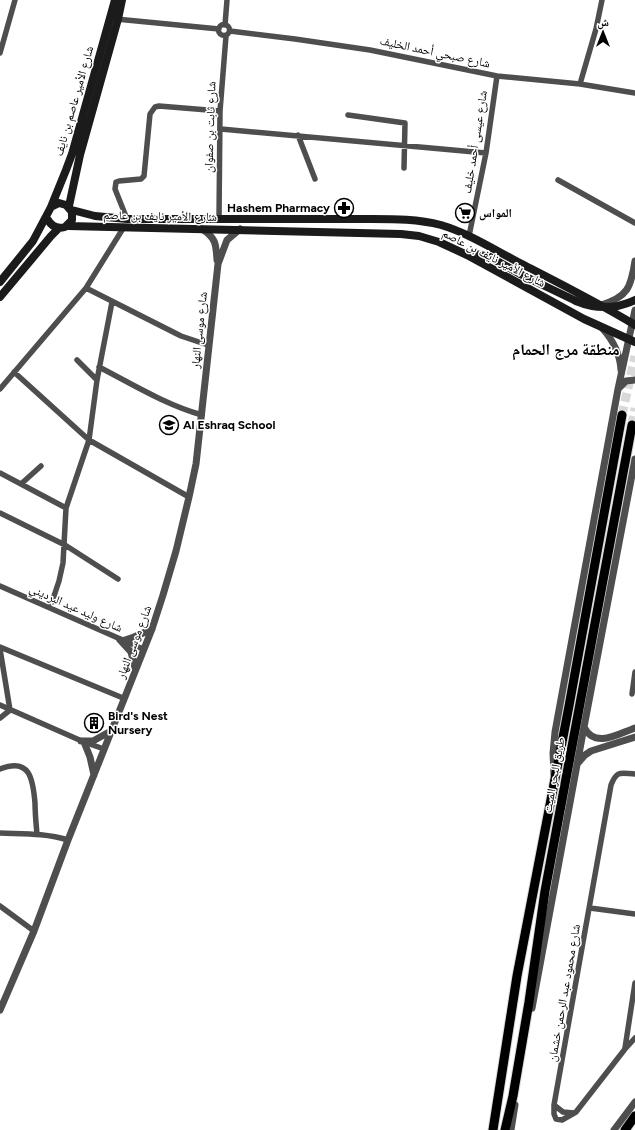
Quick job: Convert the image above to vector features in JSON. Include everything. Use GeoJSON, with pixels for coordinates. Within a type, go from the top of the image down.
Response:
{"type":"FeatureCollection","features":[{"type":"Feature","properties":{"kind":"main road","name":"شارع الأمير عاصم بن نايف"},"geometry":{"type":"LineString","coordinates":[[70,208],[80,155],[114,18],[115,0]]}},
{"type":"Feature","properties":{"kind":"main road","name":"شارع الأمير عاصم بن نايف"},"geometry":{"type":"LineString","coordinates":[[51,207],[70,159],[114,18],[122,0]]}},
{"type":"Feature","properties":{"kind":"main road"},"geometry":{"type":"LineString","coordinates":[[0,282],[33,241],[48,218],[51,207],[59,203],[70,208],[73,218],[68,226],[59,228],[51,236],[0,297]]}},
{"type":"Feature","properties":{"kind":"main road","name":"شارع الأمير نايف بن عاصم"},"geometry":{"type":"LineString","coordinates":[[70,208],[95,216],[127,219],[408,219],[443,226],[468,236],[601,304],[634,324]]}},
{"type":"Feature","properties":{"kind":"main road"},"geometry":{"type":"LineString","coordinates":[[48,218],[51,225],[59,228]]}},
{"type":"Feature","properties":{"kind":"main road","name":"شارع الأمير نايف بن عاصم"},"geometry":{"type":"LineString","coordinates":[[68,226],[240,229],[401,234],[420,236],[439,242],[467,255],[602,328],[632,341]]}},
{"type":"Feature","properties":{"kind":"main road"},"geometry":{"type":"LineString","coordinates":[[467,255],[475,254],[490,256],[522,275],[584,305],[600,307],[620,305],[635,300]]}},
{"type":"Feature","properties":{"kind":"main road"},"geometry":{"type":"LineString","coordinates":[[492,1128],[517,976],[622,415]]}},
{"type":"Feature","properties":{"kind":"main road","name":"طريق البحر الميت"},"geometry":{"type":"LineString","coordinates":[[505,1130],[513,1096],[529,1002],[545,891],[632,425]]}},
{"type":"Feature","properties":{"kind":"main road"},"geometry":{"type":"LineString","coordinates":[[624,1130],[635,1116]]}},
{"type":"Feature","properties":{"kind":"street"},"geometry":{"type":"LineString","coordinates":[[0,53],[15,0]]}},
{"type":"Feature","properties":{"kind":"street"},"geometry":{"type":"LineString","coordinates":[[225,25],[227,0]]}},
{"type":"Feature","properties":{"kind":"street"},"geometry":{"type":"LineString","coordinates":[[580,84],[596,29],[602,0]]}},
{"type":"Feature","properties":{"kind":"street"},"geometry":{"type":"LineString","coordinates":[[114,18],[219,29],[221,26],[225,25]]}},
{"type":"Feature","properties":{"kind":"street"},"geometry":{"type":"LineString","coordinates":[[219,29],[220,34],[228,33],[229,27],[225,25]]}},
{"type":"Feature","properties":{"kind":"street","name":"شارع صبحي أحمد الخليف"},"geometry":{"type":"LineString","coordinates":[[228,33],[363,49],[497,76],[580,84],[635,93]]}},
{"type":"Feature","properties":{"kind":"street","name":"شارع ثابت بن صفوان"},"geometry":{"type":"LineString","coordinates":[[219,218],[220,110],[228,33]]}},
{"type":"Feature","properties":{"kind":"street","name":"شارع عيسى أحمد خليف"},"geometry":{"type":"LineString","coordinates":[[468,236],[486,152],[497,76]]}},
{"type":"Feature","properties":{"kind":"street"},"geometry":{"type":"LineString","coordinates":[[127,219],[115,189],[115,185],[116,182],[119,181],[141,179],[144,176],[150,114],[152,110],[159,106],[220,110]]}},
{"type":"Feature","properties":{"kind":"street"},"geometry":{"type":"LineString","coordinates":[[348,115],[406,122],[404,168]]}},
{"type":"Feature","properties":{"kind":"street"},"geometry":{"type":"LineString","coordinates":[[221,129],[486,152]]}},
{"type":"Feature","properties":{"kind":"street"},"geometry":{"type":"LineString","coordinates":[[298,135],[315,179]]}},
{"type":"Feature","properties":{"kind":"street"},"geometry":{"type":"LineString","coordinates":[[558,180],[635,223]]}},
{"type":"Feature","properties":{"kind":"street"},"geometry":{"type":"LineString","coordinates":[[0,389],[86,288],[124,227]]}},
{"type":"Feature","properties":{"kind":"street","name":"شارع موسى النهار"},"geometry":{"type":"LineString","coordinates":[[0,1010],[34,931],[123,698],[152,629],[165,588],[189,497],[196,464],[218,264],[214,240],[202,229]]}},
{"type":"Feature","properties":{"kind":"street","name":"شارع موسى النهار"},"geometry":{"type":"LineString","coordinates":[[218,264],[227,240],[240,229]]}},
{"type":"Feature","properties":{"kind":"street"},"geometry":{"type":"LineString","coordinates":[[601,304],[618,298],[628,288],[632,278],[635,262]]}},
{"type":"Feature","properties":{"kind":"street"},"geometry":{"type":"LineString","coordinates":[[86,288],[181,336],[208,345]]}},
{"type":"Feature","properties":{"kind":"street"},"geometry":{"type":"LineString","coordinates":[[50,608],[60,581],[65,545],[66,508],[89,440],[99,367],[112,302]]}},
{"type":"Feature","properties":{"kind":"street"},"geometry":{"type":"LineString","coordinates":[[554,782],[553,753],[555,732],[618,389],[632,341],[635,310]]}},
{"type":"Feature","properties":{"kind":"street"},"geometry":{"type":"LineString","coordinates":[[602,328],[608,334],[617,351],[621,369],[621,378]]}},
{"type":"Feature","properties":{"kind":"street"},"geometry":{"type":"LineString","coordinates":[[77,360],[97,380]]}},
{"type":"Feature","properties":{"kind":"street"},"geometry":{"type":"LineString","coordinates":[[99,367],[168,402],[190,412],[202,415]]}},
{"type":"Feature","properties":{"kind":"street"},"geometry":{"type":"LineString","coordinates":[[14,372],[89,440],[189,497]]}},
{"type":"Feature","properties":{"kind":"street"},"geometry":{"type":"LineString","coordinates":[[618,389],[620,385],[626,381],[635,380]]}},
{"type":"Feature","properties":{"kind":"street"},"geometry":{"type":"LineString","coordinates":[[510,1130],[635,459]]}},
{"type":"Feature","properties":{"kind":"street"},"geometry":{"type":"LineString","coordinates":[[21,484],[41,466]]}},
{"type":"Feature","properties":{"kind":"street"},"geometry":{"type":"LineString","coordinates":[[0,473],[66,508]]}},
{"type":"Feature","properties":{"kind":"street"},"geometry":{"type":"LineString","coordinates":[[0,513],[65,545],[118,579]]}},
{"type":"Feature","properties":{"kind":"street","name":"شارع وليد عيد البرديني"},"geometry":{"type":"LineString","coordinates":[[0,586],[143,650]]}},
{"type":"Feature","properties":{"kind":"street"},"geometry":{"type":"LineString","coordinates":[[121,640],[134,637],[152,629]]}},
{"type":"Feature","properties":{"kind":"street"},"geometry":{"type":"LineString","coordinates":[[121,640],[129,648],[136,668]]}},
{"type":"Feature","properties":{"kind":"street"},"geometry":{"type":"LineString","coordinates":[[0,648],[123,698]]}},
{"type":"Feature","properties":{"kind":"street"},"geometry":{"type":"LineString","coordinates":[[0,648],[10,710]]}},
{"type":"Feature","properties":{"kind":"street"},"geometry":{"type":"LineString","coordinates":[[632,694],[635,672]]}},
{"type":"Feature","properties":{"kind":"street"},"geometry":{"type":"LineString","coordinates":[[0,705],[83,742],[104,749]]}},
{"type":"Feature","properties":{"kind":"street"},"geometry":{"type":"LineString","coordinates":[[0,718],[10,710]]}},
{"type":"Feature","properties":{"kind":"street"},"geometry":{"type":"LineString","coordinates":[[584,727],[587,733],[598,739],[604,739],[635,728]]}},
{"type":"Feature","properties":{"kind":"street"},"geometry":{"type":"LineString","coordinates":[[83,742],[94,741],[111,731]]}},
{"type":"Feature","properties":{"kind":"street"},"geometry":{"type":"LineString","coordinates":[[577,765],[581,759],[592,751],[635,737]]}},
{"type":"Feature","properties":{"kind":"street"},"geometry":{"type":"LineString","coordinates":[[83,742],[90,757],[94,775]]}},
{"type":"Feature","properties":{"kind":"street"},"geometry":{"type":"LineString","coordinates":[[0,769],[8,766],[18,766],[30,774],[33,783],[37,834]]}},
{"type":"Feature","properties":{"kind":"street","name":"شارع محمود عبد الرحمن خشمان"},"geometry":{"type":"LineString","coordinates":[[554,1105],[611,785],[615,776],[620,773],[635,774]]}},
{"type":"Feature","properties":{"kind":"street"},"geometry":{"type":"LineString","coordinates":[[0,833],[37,834],[68,840]]}},
{"type":"Feature","properties":{"kind":"street"},"geometry":{"type":"LineString","coordinates":[[0,906],[34,931]]}},
{"type":"Feature","properties":{"kind":"street"},"geometry":{"type":"LineString","coordinates":[[590,908],[635,914]]}},
{"type":"Feature","properties":{"kind":"street"},"geometry":{"type":"LineString","coordinates":[[625,1048],[635,983]]}},
{"type":"Feature","properties":{"kind":"street"},"geometry":{"type":"LineString","coordinates":[[629,1019],[635,1023]]}},
{"type":"Feature","properties":{"kind":"street"},"geometry":{"type":"LineString","coordinates":[[554,1105],[554,1114],[558,1120],[562,1120],[576,1112],[625,1048],[635,1038]]}},
{"type":"Feature","properties":{"kind":"street"},"geometry":{"type":"LineString","coordinates":[[614,1130],[635,1102]]}},
{"type":"Feature","properties":{"kind":"street"},"geometry":{"type":"LineString","coordinates":[[554,1105],[563,1112],[576,1112]]}},
{"type":"Feature","properties":{"kind":"tunnel"},"geometry":{"type":"LineString","coordinates":[[622,415],[635,356]]}},
{"type":"Feature","properties":{"kind":"tunnel"},"geometry":{"type":"LineString","coordinates":[[632,425],[635,408]]}},
{"type":"Feature","properties":{"kind":"place","name":"Hashem Pharmacy"},"geometry":{"type":"Point","coordinates":[344,208]}},
{"type":"Feature","properties":{"kind":"place","name":"المواس"},"geometry":{"type":"Point","coordinates":[465,213]}},
{"type":"Feature","properties":{"kind":"place","name":"Al Eshraq School"},"geometry":{"type":"Point","coordinates":[169,425]}},
{"type":"Feature","properties":{"kind":"place","name":"Bird's Nest Nursery"},"geometry":{"type":"Point","coordinates":[94,723]}},
{"type":"Feature","properties":{"kind":"district","name":"منطقة مرج الحمام"},"geometry":{"type":"Point","coordinates":[566,349]}}]}
